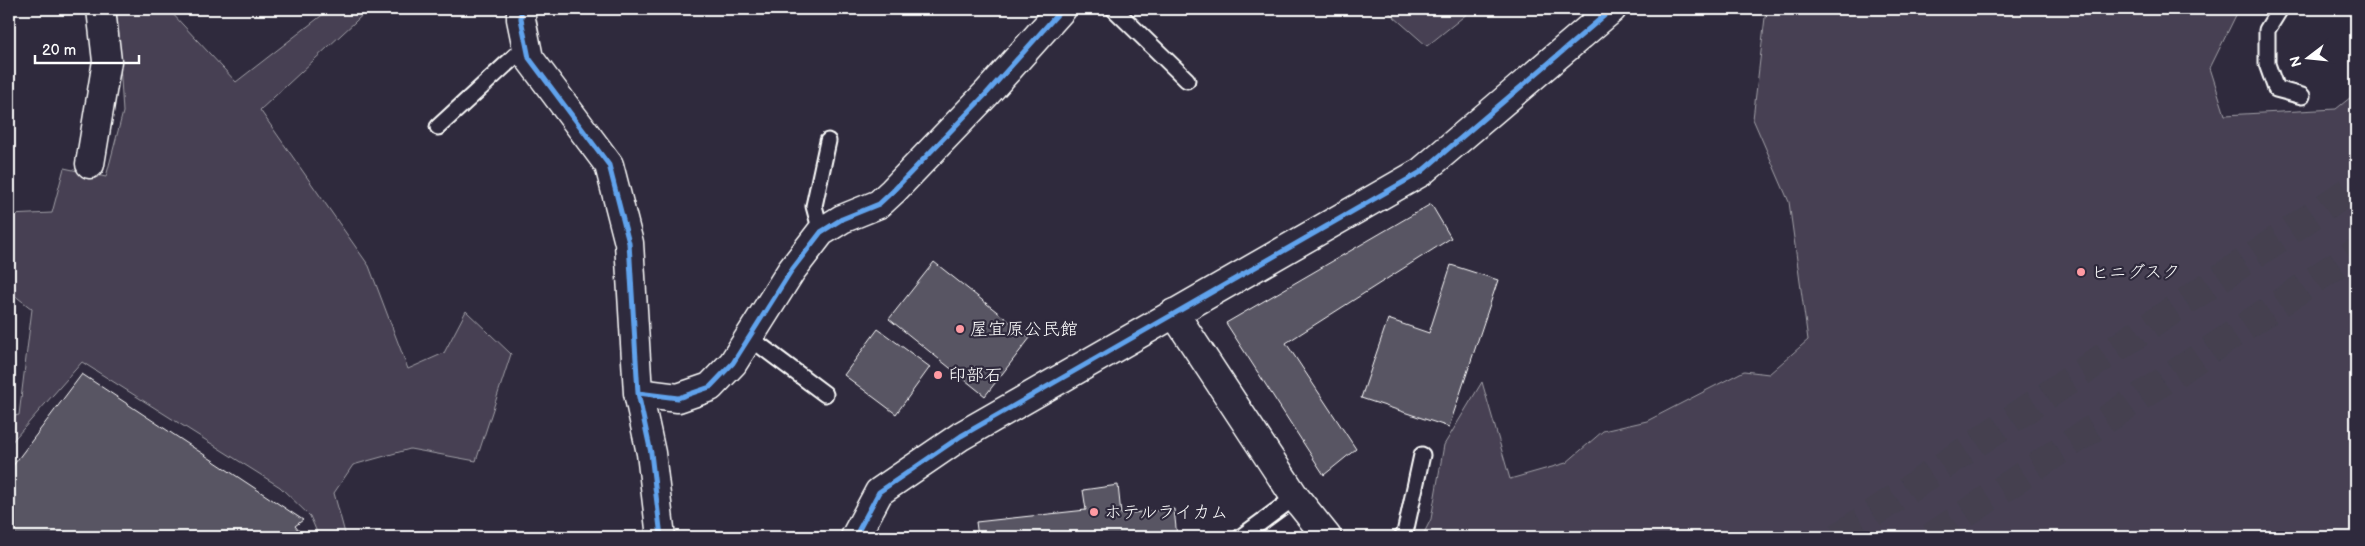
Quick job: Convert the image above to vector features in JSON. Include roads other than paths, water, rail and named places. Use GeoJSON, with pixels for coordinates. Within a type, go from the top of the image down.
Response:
{"type":"FeatureCollection","features":[{"type":"Feature","properties":{"kind":"street"},"geometry":{"type":"LineString","coordinates":[[90,164],[107,61],[101,9]]}},
{"type":"Feature","properties":{"kind":"street"},"geometry":{"type":"LineString","coordinates":[[521,9],[521,19],[529,58],[608,164],[629,243],[638,393],[651,453],[661,537]]}},
{"type":"Feature","properties":{"kind":"street"},"geometry":{"type":"LineString","coordinates":[[638,393],[678,398],[710,387],[733,363],[791,270],[821,232],[842,219],[879,204],[886,198],[987,93],[1062,9]]}},
{"type":"Feature","properties":{"kind":"street"},"geometry":{"type":"LineString","coordinates":[[855,537],[879,492],[961,436],[1421,172],[1612,9]]}},
{"type":"Feature","properties":{"kind":"street"},"geometry":{"type":"LineString","coordinates":[[1174,313],[1295,497],[1327,537]]}},
{"type":"Feature","properties":{"kind":"lane"},"geometry":{"type":"LineString","coordinates":[[1114,9],[1187,80]]}},
{"type":"Feature","properties":{"kind":"lane"},"geometry":{"type":"LineString","coordinates":[[2280,9],[2267,30],[2267,64],[2276,89],[2302,96]]}},
{"type":"Feature","properties":{"kind":"lane"},"geometry":{"type":"LineString","coordinates":[[438,127],[526,46]]}},
{"type":"Feature","properties":{"kind":"lane"},"geometry":{"type":"LineString","coordinates":[[821,232],[814,206],[828,141]]}},
{"type":"Feature","properties":{"kind":"lane"},"geometry":{"type":"LineString","coordinates":[[749,337],[825,394]]}},
{"type":"Feature","properties":{"kind":"lane"},"geometry":{"type":"LineString","coordinates":[[1402,537],[1405,533],[1422,455]]}},
{"type":"Feature","properties":{"kind":"lane"},"geometry":{"type":"LineString","coordinates":[[1241,537],[1295,497]]}},
{"type":"Feature","properties":{"kind":"tunnel"},"geometry":{"type":"LineString","coordinates":[[1838,537],[2356,186]]}},
{"type":"Feature","properties":{"kind":"tunnel"},"geometry":{"type":"LineString","coordinates":[[1931,537],[2356,252]]}},
{"type":"Feature","properties":{"kind":"place","name":"ヒニグスク"},"geometry":{"type":"Point","coordinates":[2081,272]}},
{"type":"Feature","properties":{"kind":"place","name":"屋宜原公民館"},"geometry":{"type":"Point","coordinates":[960,329]}},
{"type":"Feature","properties":{"kind":"place","name":"印部石"},"geometry":{"type":"Point","coordinates":[938,375]}},
{"type":"Feature","properties":{"kind":"place","name":"ホテルライカム"},"geometry":{"type":"Point","coordinates":[1094,512]}}]}
